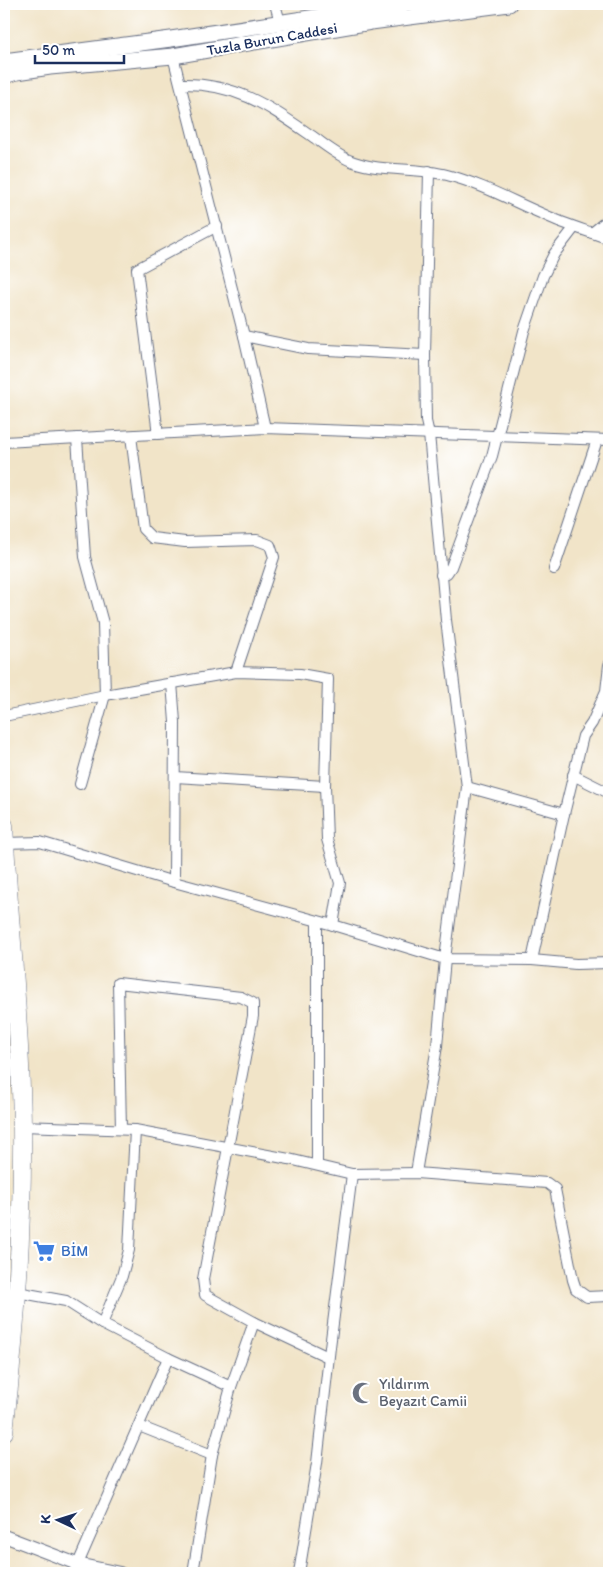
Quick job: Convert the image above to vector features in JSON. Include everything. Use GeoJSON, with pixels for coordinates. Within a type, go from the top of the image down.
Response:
{"type":"FeatureCollection","features":[{"type":"Feature","properties":{"kind":"highway"},"geometry":{"type":"LineString","coordinates":[[4,825],[18,1033],[22,1126],[22,1227],[18,1292],[4,1432]]}},
{"type":"Feature","properties":{"kind":"main road","name":"Tuzla Burun Caddesi"},"geometry":{"type":"LineString","coordinates":[[4,61],[161,41],[382,5],[402,4]]}},
{"type":"Feature","properties":{"kind":"main road","name":"Tuzla Burun Caddesi"},"geometry":{"type":"LineString","coordinates":[[4,76],[50,67],[173,56],[371,22],[510,4]]}},
{"type":"Feature","properties":{"kind":"street"},"geometry":{"type":"LineString","coordinates":[[275,4],[280,22]]}},
{"type":"Feature","properties":{"kind":"street"},"geometry":{"type":"LineString","coordinates":[[173,56],[217,226],[265,428]]}},
{"type":"Feature","properties":{"kind":"street"},"geometry":{"type":"LineString","coordinates":[[181,84],[216,86],[240,93],[271,108],[353,162],[365,165],[429,171],[465,180],[487,188],[574,228],[609,239]]}},
{"type":"Feature","properties":{"kind":"street"},"geometry":{"type":"LineString","coordinates":[[416,1172],[437,1046],[445,959],[467,787],[441,575],[429,434],[426,422],[425,355],[429,171]]}},
{"type":"Feature","properties":{"kind":"street"},"geometry":{"type":"LineString","coordinates":[[592,233],[609,219]]}},
{"type":"Feature","properties":{"kind":"street"},"geometry":{"type":"LineString","coordinates":[[158,434],[137,268],[217,226]]}},
{"type":"Feature","properties":{"kind":"street"},"geometry":{"type":"LineString","coordinates":[[441,575],[452,567],[492,456],[524,331],[543,276],[554,254],[574,228]]}},
{"type":"Feature","properties":{"kind":"street"},"geometry":{"type":"LineString","coordinates":[[244,336],[308,349],[425,355]]}},
{"type":"Feature","properties":{"kind":"street"},"geometry":{"type":"LineString","coordinates":[[4,442],[265,428],[609,440]]}},
{"type":"Feature","properties":{"kind":"street"},"geometry":{"type":"LineString","coordinates":[[131,436],[143,529],[152,538],[185,542],[257,540],[270,545],[274,557],[236,672]]}},
{"type":"Feature","properties":{"kind":"street"},"geometry":{"type":"LineString","coordinates":[[77,438],[85,557],[103,623],[105,694],[80,784]]}},
{"type":"Feature","properties":{"kind":"street"},"geometry":{"type":"LineString","coordinates":[[554,570],[597,440]]}},
{"type":"Feature","properties":{"kind":"street"},"geometry":{"type":"LineString","coordinates":[[532,960],[583,736],[592,723],[606,691],[609,665]]}},
{"type":"Feature","properties":{"kind":"street"},"geometry":{"type":"LineString","coordinates":[[4,716],[105,694],[236,672],[300,674],[328,679],[325,786],[327,839],[340,883],[333,925]]}},
{"type":"Feature","properties":{"kind":"street"},"geometry":{"type":"LineString","coordinates":[[172,683],[175,722],[174,882]]}},
{"type":"Feature","properties":{"kind":"street"},"geometry":{"type":"LineString","coordinates":[[573,775],[609,792]]}},
{"type":"Feature","properties":{"kind":"street"},"geometry":{"type":"LineString","coordinates":[[175,777],[325,786]]}},
{"type":"Feature","properties":{"kind":"street"},"geometry":{"type":"LineString","coordinates":[[467,787],[564,814]]}},
{"type":"Feature","properties":{"kind":"street"},"geometry":{"type":"LineString","coordinates":[[5,843],[40,842],[174,882],[333,925],[445,959],[532,960],[576,964],[609,962]]}},
{"type":"Feature","properties":{"kind":"street"},"geometry":{"type":"LineString","coordinates":[[317,921],[317,1165]]}},
{"type":"Feature","properties":{"kind":"street"},"geometry":{"type":"LineString","coordinates":[[121,1129],[118,983],[241,997],[253,1003],[253,1016],[203,1280],[205,1295],[254,1322],[328,1357]]}},
{"type":"Feature","properties":{"kind":"street"},"geometry":{"type":"LineString","coordinates":[[22,1126],[135,1130],[317,1165],[352,1174],[416,1172],[543,1182],[555,1188],[574,1285],[579,1292],[587,1297],[609,1296]]}},
{"type":"Feature","properties":{"kind":"street"},"geometry":{"type":"LineString","coordinates":[[102,1324],[122,1276],[128,1250],[135,1130]]}},
{"type":"Feature","properties":{"kind":"street"},"geometry":{"type":"LineString","coordinates":[[299,1573],[317,1463],[328,1357],[352,1174]]}},
{"type":"Feature","properties":{"kind":"street"},"geometry":{"type":"LineString","coordinates":[[18,1292],[66,1301],[102,1324],[168,1358],[231,1387]]}},
{"type":"Feature","properties":{"kind":"street"},"geometry":{"type":"LineString","coordinates":[[193,1573],[212,1455],[231,1387],[254,1322]]}},
{"type":"Feature","properties":{"kind":"street"},"geometry":{"type":"LineString","coordinates":[[76,1568],[168,1358]]}},
{"type":"Feature","properties":{"kind":"street"},"geometry":{"type":"LineString","coordinates":[[139,1426],[212,1455]]}},
{"type":"Feature","properties":{"kind":"street"},"geometry":{"type":"LineString","coordinates":[[4,1536],[76,1568],[120,1573]]}},
{"type":"Feature","properties":{"kind":"place","name":"BİM"},"geometry":{"type":"Point","coordinates":[44,1251]}},
{"type":"Feature","properties":{"kind":"place","name":"Yıldırım Beyazıt Camii"},"geometry":{"type":"Point","coordinates":[363,1393]}}]}
